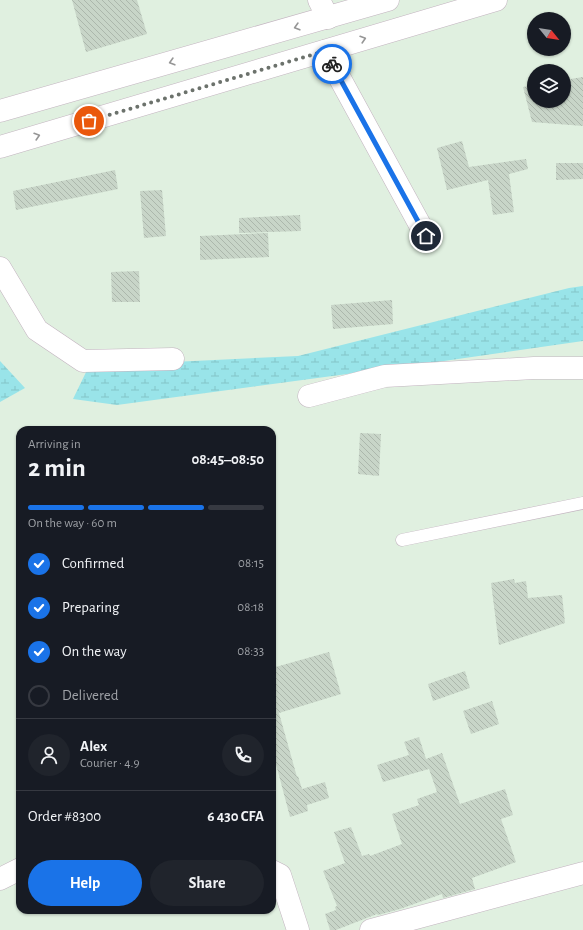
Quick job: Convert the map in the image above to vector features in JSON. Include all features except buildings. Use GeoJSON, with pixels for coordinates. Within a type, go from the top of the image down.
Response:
{"type":"FeatureCollection","features":[{"type":"Feature","properties":{"kind":"street"},"geometry":{"type":"LineString","coordinates":[[0,111],[324,9],[388,0]]}},
{"type":"Feature","properties":{"kind":"street"},"geometry":{"type":"LineString","coordinates":[[0,147],[496,0]]}},
{"type":"Feature","properties":{"kind":"street"},"geometry":{"type":"LineString","coordinates":[[325,51],[426,236]]}},
{"type":"Feature","properties":{"kind":"street"},"geometry":{"type":"LineString","coordinates":[[0,268],[37,330],[84,361],[173,359]]}},
{"type":"Feature","properties":{"kind":"street"},"geometry":{"type":"LineString","coordinates":[[309,396],[385,376],[534,368],[583,368]]}},
{"type":"Feature","properties":{"kind":"street"},"geometry":{"type":"LineString","coordinates":[[0,879],[16,871]]}},
{"type":"Feature","properties":{"kind":"street"},"geometry":{"type":"LineString","coordinates":[[276,873],[280,875],[298,930]]}},
{"type":"Feature","properties":{"kind":"street"},"geometry":{"type":"LineString","coordinates":[[371,930],[583,873]]}},
{"type":"Feature","properties":{"kind":"lane"},"geometry":{"type":"LineString","coordinates":[[402,540],[583,503]]}},
{"type":"Feature","properties":{"kind":"green space"},"geometry":{"type":"Polygon","coordinates":[[[583,286],[583,341],[117,405],[73,399],[89,366],[298,356],[569,288],[583,286]]]}},
{"type":"Feature","properties":{"kind":"green space"},"geometry":{"type":"Polygon","coordinates":[[[0,361],[25,388],[0,402],[0,361]]]}},
{"type":"Feature","properties":{"kind":"way so far"},"geometry":{"type":"LineString","coordinates":[[89,121],[325,51],[332,64]]}},
{"type":"Feature","properties":{"kind":"route"},"geometry":{"type":"LineString","coordinates":[[332,64],[426,236]]}}]}
